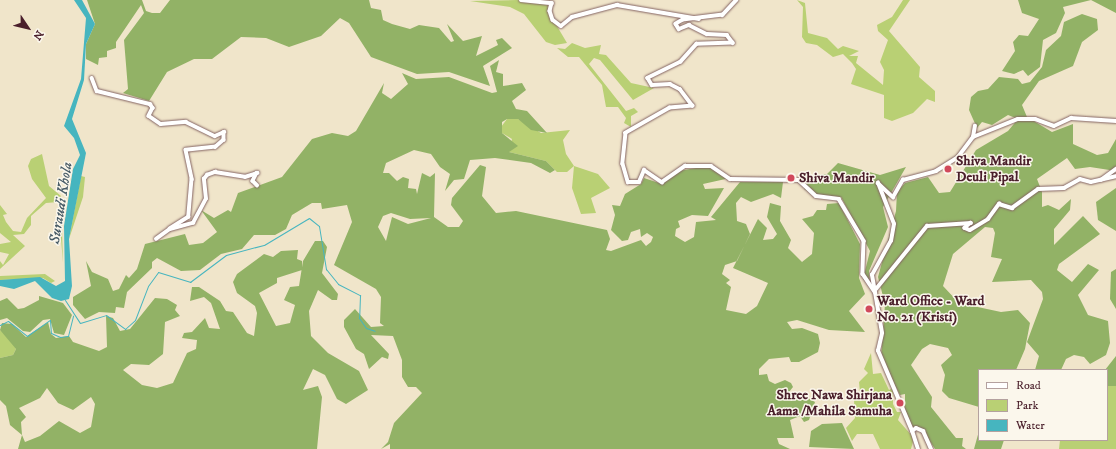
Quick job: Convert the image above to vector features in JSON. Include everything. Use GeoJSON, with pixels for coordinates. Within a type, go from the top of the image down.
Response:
{"type":"FeatureCollection","features":[{"type":"Feature","properties":{"kind":"main road"},"geometry":{"type":"LineString","coordinates":[[918,449],[912,431],[923,430],[931,449]]}},
{"type":"Feature","properties":{"kind":"street"},"geometry":{"type":"LineString","coordinates":[[521,0],[550,1],[553,20],[561,26],[577,15],[617,5],[700,20]]}},
{"type":"Feature","properties":{"kind":"street"},"geometry":{"type":"LineString","coordinates":[[737,0],[723,15],[700,20],[681,20],[676,27],[690,25],[705,33],[730,37],[733,43],[697,44],[686,59],[647,80],[680,89],[693,106],[670,108],[626,133],[623,164],[628,182],[639,182],[644,170],[662,182],[686,166],[711,166],[730,178],[800,180],[816,196],[839,198],[864,242],[863,274],[876,291]]}},
{"type":"Feature","properties":{"kind":"street"},"geometry":{"type":"LineString","coordinates":[[92,78],[97,91],[150,104],[153,108],[150,116],[161,124],[186,122],[216,136],[224,132],[224,140],[216,147],[186,150],[192,179],[189,217],[156,239]]}},
{"type":"Feature","properties":{"kind":"street"},"geometry":{"type":"LineString","coordinates":[[912,431],[878,351],[882,333],[876,291],[872,275],[890,241],[894,224],[878,183],[893,198],[903,180],[936,171],[953,161],[973,137],[1018,119],[1035,119],[1054,126],[1071,118],[1116,121]]}},
{"type":"Feature","properties":{"kind":"street"},"geometry":{"type":"LineString","coordinates":[[973,137],[975,126]]}},
{"type":"Feature","properties":{"kind":"street"},"geometry":{"type":"LineString","coordinates":[[1100,180],[1116,169]]}},
{"type":"Feature","properties":{"kind":"street"},"geometry":{"type":"LineString","coordinates":[[170,229],[193,223],[206,199],[204,180],[207,175],[215,172],[245,177],[257,173],[253,181],[257,185]]}},
{"type":"Feature","properties":{"kind":"street"},"geometry":{"type":"LineString","coordinates":[[876,291],[927,226],[972,224],[965,228],[970,230],[988,219],[999,204],[1012,208],[1040,189],[1064,188],[1080,179],[1100,180],[1116,176]]}},
{"type":"Feature","properties":{"kind":"green space"},"geometry":{"type":"Polygon","coordinates":[[[87,0],[142,0],[146,11],[160,13],[170,0],[369,0],[371,8],[381,10],[383,20],[392,24],[410,29],[419,25],[439,28],[451,42],[454,41],[447,24],[463,41],[482,36],[476,56],[498,45],[496,40],[502,38],[512,48],[483,66],[490,86],[449,72],[417,74],[371,57],[349,23],[340,18],[321,36],[289,47],[266,38],[241,37],[212,59],[194,59],[167,72],[149,101],[123,93],[128,89],[124,40],[144,13],[141,5],[116,42],[116,48],[107,51],[107,57],[99,58],[98,65],[86,59],[86,44],[95,24],[87,0]]]}},
{"type":"Feature","properties":{"kind":"green space"},"geometry":{"type":"Polygon","coordinates":[[[517,0],[550,5],[548,11],[567,43],[555,45],[546,42],[524,14],[510,7],[470,1],[517,0]]]}},
{"type":"Feature","properties":{"kind":"green space"},"geometry":{"type":"Polygon","coordinates":[[[797,0],[805,3],[808,33],[827,38],[838,49],[843,46],[859,51],[849,56],[858,56],[856,63],[883,85],[884,70],[880,62],[888,40],[878,31],[877,25],[892,17],[903,0],[910,0],[889,31],[920,67],[919,77],[935,91],[935,102],[927,99],[913,113],[892,121],[884,118],[884,95],[851,84],[856,69],[843,54],[833,57],[817,45],[806,43],[802,37],[803,7],[797,0]]]}},
{"type":"Feature","properties":{"kind":"green space"},"geometry":{"type":"Polygon","coordinates":[[[1018,0],[1091,0],[1063,7],[1065,13],[1056,33],[1043,40],[1040,67],[1028,76],[1023,70],[1014,74],[1002,71],[1015,51],[1013,42],[1019,35],[1028,36],[1039,19],[1022,13],[1018,0]]]}},
{"type":"Feature","properties":{"kind":"green space"},"geometry":{"type":"Polygon","coordinates":[[[1091,0],[1116,0],[1116,13],[1091,0]]]}},
{"type":"Feature","properties":{"kind":"green space"},"geometry":{"type":"Polygon","coordinates":[[[1082,14],[1097,19],[1098,30],[1082,42],[1073,66],[1039,81],[1022,105],[1027,117],[1052,132],[1073,124],[1073,144],[1097,155],[1108,153],[1116,139],[1116,171],[1090,167],[1075,169],[1067,158],[1037,179],[1042,192],[1042,207],[1048,205],[1059,210],[1071,199],[1070,210],[1054,229],[1054,245],[1083,216],[1100,234],[1059,264],[1057,270],[1072,282],[1088,264],[1099,270],[1078,295],[1088,315],[1108,321],[1110,343],[1106,355],[1090,364],[1084,357],[1074,355],[1066,359],[1061,369],[1035,369],[1039,356],[1027,342],[1043,299],[1042,292],[1031,280],[992,282],[1002,259],[991,257],[995,233],[993,228],[985,227],[953,254],[943,286],[959,303],[1001,312],[1018,310],[1030,323],[1025,349],[1016,369],[978,369],[978,407],[949,398],[942,391],[945,375],[941,365],[952,355],[948,348],[930,344],[922,349],[911,365],[932,397],[931,407],[956,438],[963,438],[962,446],[966,449],[935,449],[922,429],[912,430],[905,417],[905,394],[900,395],[881,358],[885,304],[878,277],[896,211],[897,192],[905,183],[928,177],[939,193],[950,192],[976,150],[1008,131],[1018,119],[1008,115],[992,125],[982,122],[977,128],[969,110],[971,97],[978,91],[988,89],[999,77],[1018,79],[1022,84],[1030,82],[1042,67],[1046,50],[1061,36],[1064,22],[1082,14]]]}},
{"type":"Feature","properties":{"kind":"green space"},"geometry":{"type":"Polygon","coordinates":[[[572,43],[585,48],[601,45],[599,54],[606,55],[631,83],[654,88],[633,100],[600,60],[594,58],[589,64],[626,111],[634,108],[638,112],[631,116],[631,127],[624,123],[626,118],[618,107],[606,107],[602,85],[579,57],[568,57],[557,48],[565,49],[572,43]]]}},
{"type":"Feature","properties":{"kind":"green space"},"geometry":{"type":"Polygon","coordinates":[[[499,60],[496,72],[503,74],[503,86],[522,83],[526,90],[512,101],[516,109],[527,111],[547,133],[531,130],[518,119],[507,119],[502,122],[502,133],[518,146],[509,152],[546,161],[555,170],[550,173],[531,163],[495,158],[470,160],[464,179],[454,180],[445,191],[450,174],[440,167],[431,154],[414,150],[386,163],[383,173],[389,173],[397,181],[403,177],[409,179],[408,188],[416,189],[417,194],[422,173],[430,177],[435,173],[434,217],[448,227],[459,227],[463,221],[451,205],[452,198],[480,165],[486,167],[482,196],[496,213],[516,211],[607,230],[610,239],[606,250],[611,251],[641,240],[646,246],[651,242],[653,237],[647,233],[641,237],[640,229],[631,232],[628,240],[622,241],[611,230],[615,215],[612,205],[620,206],[625,194],[641,184],[644,178],[662,184],[678,171],[696,168],[715,168],[730,178],[703,184],[705,189],[724,188],[708,216],[692,215],[678,221],[680,227],[676,229],[675,236],[685,242],[694,237],[696,222],[716,220],[711,217],[740,182],[783,182],[781,198],[773,194],[751,202],[741,197],[736,203],[737,221],[746,224],[750,234],[744,246],[758,219],[767,228],[763,240],[773,239],[777,234],[767,217],[770,203],[781,206],[780,221],[791,240],[788,248],[802,262],[812,254],[814,233],[802,219],[813,216],[817,210],[826,210],[827,204],[839,203],[860,244],[859,278],[865,294],[849,311],[865,332],[829,330],[797,320],[787,322],[792,329],[802,328],[818,334],[820,343],[818,352],[799,362],[791,362],[789,357],[769,359],[759,369],[759,375],[767,374],[769,381],[775,384],[785,380],[791,383],[793,387],[785,397],[800,394],[815,402],[809,420],[804,422],[800,416],[790,420],[794,438],[777,438],[779,444],[790,449],[390,449],[390,444],[381,449],[388,442],[394,423],[422,393],[416,387],[408,387],[402,377],[402,360],[393,336],[371,335],[389,354],[388,359],[382,357],[369,369],[364,354],[356,349],[344,327],[344,320],[355,309],[371,327],[384,326],[380,323],[381,297],[376,289],[334,265],[352,222],[347,205],[322,209],[321,203],[312,203],[292,215],[286,229],[275,235],[254,235],[242,249],[221,254],[200,270],[181,271],[157,258],[152,262],[152,268],[127,292],[124,308],[116,307],[115,313],[99,312],[85,319],[73,305],[73,297],[91,286],[86,261],[92,272],[108,279],[113,291],[119,289],[126,275],[129,278],[137,269],[145,244],[185,234],[189,245],[203,243],[217,232],[201,210],[214,218],[228,210],[231,212],[238,193],[282,177],[312,139],[332,133],[348,136],[356,131],[384,83],[382,93],[391,99],[408,84],[402,73],[416,79],[449,77],[492,93],[497,92],[490,66],[499,60]],[[391,213],[383,216],[378,227],[386,241],[392,217],[408,224],[431,218],[410,219],[391,213]],[[736,261],[725,265],[722,274],[730,280],[726,283],[731,287],[726,310],[746,314],[757,306],[768,283],[733,268],[736,261]]]}},
{"type":"Feature","properties":{"kind":"green space"},"geometry":{"type":"Polygon","coordinates":[[[507,119],[518,119],[541,133],[570,130],[563,140],[566,154],[574,166],[567,172],[557,172],[546,161],[509,152],[512,139],[502,133],[501,127],[507,119]]]}},
{"type":"Feature","properties":{"kind":"green space"},"geometry":{"type":"Polygon","coordinates":[[[42,154],[49,186],[61,196],[63,263],[58,202],[46,203],[31,216],[31,225],[24,234],[13,235],[25,246],[0,269],[0,261],[3,265],[9,254],[0,252],[0,244],[11,242],[0,233],[0,205],[7,214],[3,215],[6,222],[13,231],[21,232],[27,218],[46,198],[32,179],[28,166],[31,159],[42,154]]]}},
{"type":"Feature","properties":{"kind":"green space"},"geometry":{"type":"Polygon","coordinates":[[[838,163],[880,175],[906,167],[883,207],[888,227],[869,271],[870,287],[863,279],[870,251],[841,197],[816,197],[804,189],[809,176],[827,174],[838,163]]]}},
{"type":"Feature","properties":{"kind":"green space"},"geometry":{"type":"Polygon","coordinates":[[[574,166],[598,174],[610,188],[591,198],[596,213],[581,214],[572,188],[574,166]]]}},
{"type":"Feature","properties":{"kind":"green space"},"geometry":{"type":"Polygon","coordinates":[[[81,176],[85,177],[83,197],[69,239],[81,176]]]}},
{"type":"Feature","properties":{"kind":"green space"},"geometry":{"type":"Polygon","coordinates":[[[1116,188],[1116,231],[1098,220],[1096,202],[1116,188]]]}},
{"type":"Feature","properties":{"kind":"green space"},"geometry":{"type":"Polygon","coordinates":[[[315,241],[323,241],[327,247],[322,273],[338,294],[337,300],[332,300],[318,290],[309,311],[311,336],[328,353],[359,371],[368,390],[346,404],[337,399],[325,375],[313,369],[303,390],[318,386],[322,397],[317,449],[18,449],[22,435],[10,425],[6,406],[0,400],[0,358],[13,355],[16,349],[0,330],[2,323],[12,324],[26,337],[48,322],[51,334],[56,338],[69,336],[73,342],[99,351],[107,347],[106,316],[113,318],[120,331],[130,329],[155,298],[167,299],[177,305],[175,310],[180,316],[165,322],[163,354],[149,365],[131,364],[123,370],[142,385],[157,388],[173,383],[187,353],[196,349],[197,340],[182,338],[184,333],[192,332],[205,318],[209,328],[220,329],[211,303],[204,297],[190,301],[192,287],[199,287],[220,301],[226,311],[233,312],[247,333],[254,336],[257,313],[255,306],[237,293],[233,282],[237,274],[264,254],[273,257],[281,251],[298,250],[297,259],[302,261],[302,267],[303,261],[315,241]],[[302,270],[277,278],[277,283],[259,293],[276,326],[290,323],[295,305],[284,300],[290,287],[299,286],[302,270]],[[47,388],[40,398],[19,408],[26,417],[21,422],[22,435],[25,442],[40,436],[59,421],[80,433],[91,427],[95,404],[91,397],[73,410],[58,403],[47,388]]]}},
{"type":"Feature","properties":{"kind":"green space"},"geometry":{"type":"Polygon","coordinates":[[[1116,269],[1116,309],[1110,299],[1111,272],[1116,269]]]}},
{"type":"Feature","properties":{"kind":"green space"},"geometry":{"type":"Polygon","coordinates":[[[45,274],[55,281],[51,283],[43,278],[0,280],[0,276],[45,274]]]}},
{"type":"Feature","properties":{"kind":"green space"},"geometry":{"type":"Polygon","coordinates":[[[39,296],[63,303],[72,315],[64,335],[54,333],[50,319],[43,320],[30,332],[23,331],[7,318],[0,320],[0,301],[7,298],[18,309],[24,308],[39,300],[39,296]]]}},
{"type":"Feature","properties":{"kind":"green space"},"geometry":{"type":"Polygon","coordinates":[[[0,330],[12,340],[16,349],[13,355],[0,358],[0,330]]]}},
{"type":"Feature","properties":{"kind":"green space"},"geometry":{"type":"Polygon","coordinates":[[[871,353],[873,374],[881,373],[889,390],[893,388],[893,404],[897,412],[901,412],[898,420],[914,438],[911,449],[880,449],[873,434],[857,434],[852,441],[846,428],[855,418],[854,400],[860,393],[859,382],[868,373],[864,369],[871,353]]]}},
{"type":"Feature","properties":{"kind":"green space"},"geometry":{"type":"Polygon","coordinates":[[[1116,356],[1116,386],[1108,386],[1108,369],[1106,369],[1116,356]]]}},
{"type":"Feature","properties":{"kind":"green space"},"geometry":{"type":"Polygon","coordinates":[[[1108,386],[1116,386],[1116,449],[1059,449],[1060,441],[1108,441],[1108,386]]]}},
{"type":"Feature","properties":{"kind":"green space"},"geometry":{"type":"Polygon","coordinates":[[[842,423],[854,449],[809,447],[811,431],[822,424],[842,423]]]}},
{"type":"Feature","properties":{"kind":"green space"},"geometry":{"type":"Polygon","coordinates":[[[978,435],[978,441],[1004,441],[1001,449],[974,449],[978,435]]]}},
{"type":"Feature","properties":{"kind":"water"},"geometry":{"type":"Polygon","coordinates":[[[74,0],[82,0],[95,24],[86,44],[84,80],[72,119],[86,153],[69,239],[72,286],[69,299],[61,301],[52,298],[35,281],[14,289],[0,286],[0,280],[40,277],[56,286],[65,281],[64,226],[73,169],[80,155],[74,138],[64,126],[81,79],[86,18],[74,0]]]}},
{"type":"Feature","properties":{"kind":"waterway"},"geometry":{"type":"LineString","coordinates":[[65,300],[80,323],[106,315],[125,329],[135,320],[148,286],[158,272],[190,282],[226,255],[264,245],[309,218],[319,226],[326,269],[338,284],[360,295],[359,318],[366,328],[375,331]]}},
{"type":"Feature","properties":{"kind":"waterway"},"geometry":{"type":"LineString","coordinates":[[0,325],[8,321],[27,336],[50,320],[51,333],[60,337],[68,336],[73,316]]}},
{"type":"Feature","properties":{"kind":"place","name":"Shiva Mandir Deuli Pipal"},"geometry":{"type":"Point","coordinates":[948,169]}},
{"type":"Feature","properties":{"kind":"place","name":"Shiva Mandir"},"geometry":{"type":"Point","coordinates":[791,178]}},
{"type":"Feature","properties":{"kind":"place","name":"Ward Office - Ward No. 21 (Kristi)"},"geometry":{"type":"Point","coordinates":[869,309]}},
{"type":"Feature","properties":{"kind":"place","name":"Shree Nawa Shirjana Aama /Mahila Samuha"},"geometry":{"type":"Point","coordinates":[900,403]}},
{"type":"Feature","properties":{"kind":"water label","name":"Suraudi Khola"},"geometry":{"type":"Point","coordinates":[61,203]}}]}
